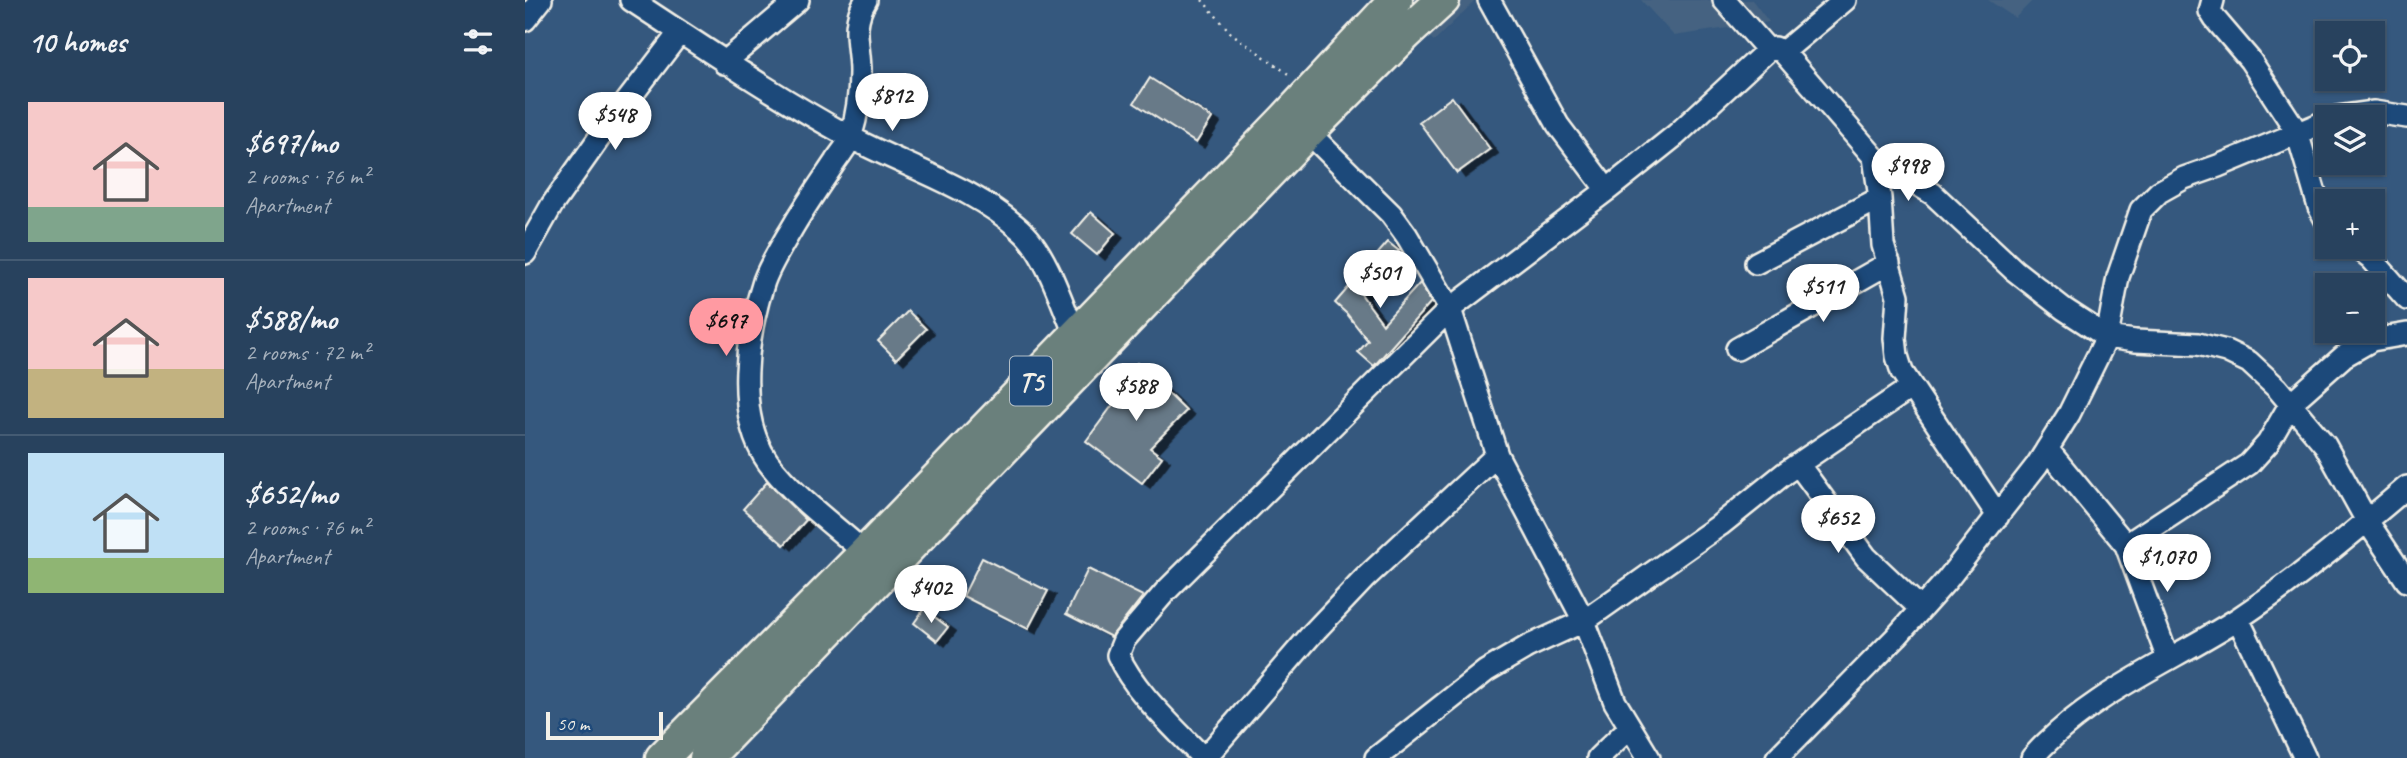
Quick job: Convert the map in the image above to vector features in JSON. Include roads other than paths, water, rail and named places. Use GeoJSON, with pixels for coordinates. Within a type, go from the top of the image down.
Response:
{"type":"FeatureCollection","features":[{"type":"Feature","properties":{"kind":"highway","name":"T5"},"geometry":{"type":"LineString","coordinates":[[662,758],[865,553],[1396,0]]}},
{"type":"Feature","properties":{"kind":"highway","name":"T5"},"geometry":{"type":"LineString","coordinates":[[706,758],[1308,132],[1443,0]]}},
{"type":"Feature","properties":{"kind":"street"},"geometry":{"type":"LineString","coordinates":[[525,20],[541,0]]}},
{"type":"Feature","properties":{"kind":"street"},"geometry":{"type":"LineString","coordinates":[[631,0],[724,62],[851,138],[943,180],[990,207],[1026,236],[1041,258],[1076,334]]}},
{"type":"Feature","properties":{"kind":"street"},"geometry":{"type":"LineString","coordinates":[[724,62],[798,0]]}},
{"type":"Feature","properties":{"kind":"street"},"geometry":{"type":"LineString","coordinates":[[865,553],[780,477],[766,459],[757,441],[750,412],[747,354],[765,278],[795,223],[851,138],[860,83],[855,25],[866,0]]}},
{"type":"Feature","properties":{"kind":"street"},"geometry":{"type":"LineString","coordinates":[[1489,0],[1558,125],[1607,190]]}},
{"type":"Feature","properties":{"kind":"street"},"geometry":{"type":"LineString","coordinates":[[1724,0],[1776,51],[1874,157],[1933,194],[2014,270],[2064,309],[2108,337],[2198,344],[2226,351],[2249,362],[2291,403],[2325,445],[2367,521],[2407,581]]}},
{"type":"Feature","properties":{"kind":"street"},"geometry":{"type":"LineString","coordinates":[[1497,454],[1365,578],[1311,635],[1204,758],[1121,663],[1119,648],[1138,621],[1450,309],[1607,190],[1776,51],[1845,0]]}},
{"type":"Feature","properties":{"kind":"street"},"geometry":{"type":"LineString","coordinates":[[2213,0],[2210,10],[2215,19],[2250,60],[2297,132],[2315,193]]}},
{"type":"Feature","properties":{"kind":"street"},"geometry":{"type":"LineString","coordinates":[[525,253],[552,205],[680,32]]}},
{"type":"Feature","properties":{"kind":"street"},"geometry":{"type":"LineString","coordinates":[[2385,114],[2407,117]]}},
{"type":"Feature","properties":{"kind":"street"},"geometry":{"type":"LineString","coordinates":[[1777,758],[1920,609],[1998,516],[2047,449],[2069,414],[2108,337],[2118,277],[2141,210],[2159,191],[2185,177],[2315,125]]}},
{"type":"Feature","properties":{"kind":"street"},"geometry":{"type":"LineString","coordinates":[[1308,132],[1391,214],[1450,309],[1497,454],[1584,621],[1615,702],[1649,758]]}},
{"type":"Feature","properties":{"kind":"street"},"geometry":{"type":"LineString","coordinates":[[1874,157],[1883,245],[1898,296],[1895,338],[1897,356],[1910,388],[1998,516]]}},
{"type":"Feature","properties":{"kind":"street"},"geometry":{"type":"LineString","coordinates":[[1756,263],[1880,198]]}},
{"type":"Feature","properties":{"kind":"street"},"geometry":{"type":"LineString","coordinates":[[2372,259],[2407,299]]}},
{"type":"Feature","properties":{"kind":"street"},"geometry":{"type":"LineString","coordinates":[[1737,349],[1889,262]]}},
{"type":"Feature","properties":{"kind":"street"},"geometry":{"type":"LineString","coordinates":[[2126,545],[2249,464],[2268,443],[2291,403],[2344,356],[2372,340],[2407,334]]}},
{"type":"Feature","properties":{"kind":"street"},"geometry":{"type":"LineString","coordinates":[[1375,758],[1486,671],[1527,647],[1584,621],[1720,525],[1798,464],[1910,388]]}},
{"type":"Feature","properties":{"kind":"street"},"geometry":{"type":"LineString","coordinates":[[2047,449],[2126,545],[2168,659]]}},
{"type":"Feature","properties":{"kind":"street"},"geometry":{"type":"LineString","coordinates":[[1798,464],[1866,557],[1920,609]]}},
{"type":"Feature","properties":{"kind":"street"},"geometry":{"type":"LineString","coordinates":[[2032,758],[2056,732],[2115,690],[2238,619],[2302,574],[2407,487]]}},
{"type":"Feature","properties":{"kind":"street"},"geometry":{"type":"LineString","coordinates":[[2238,619],[2305,758]]}},
{"type":"Feature","properties":{"kind":"street"},"geometry":{"type":"LineString","coordinates":[[1598,758],[1629,728]]}}]}
